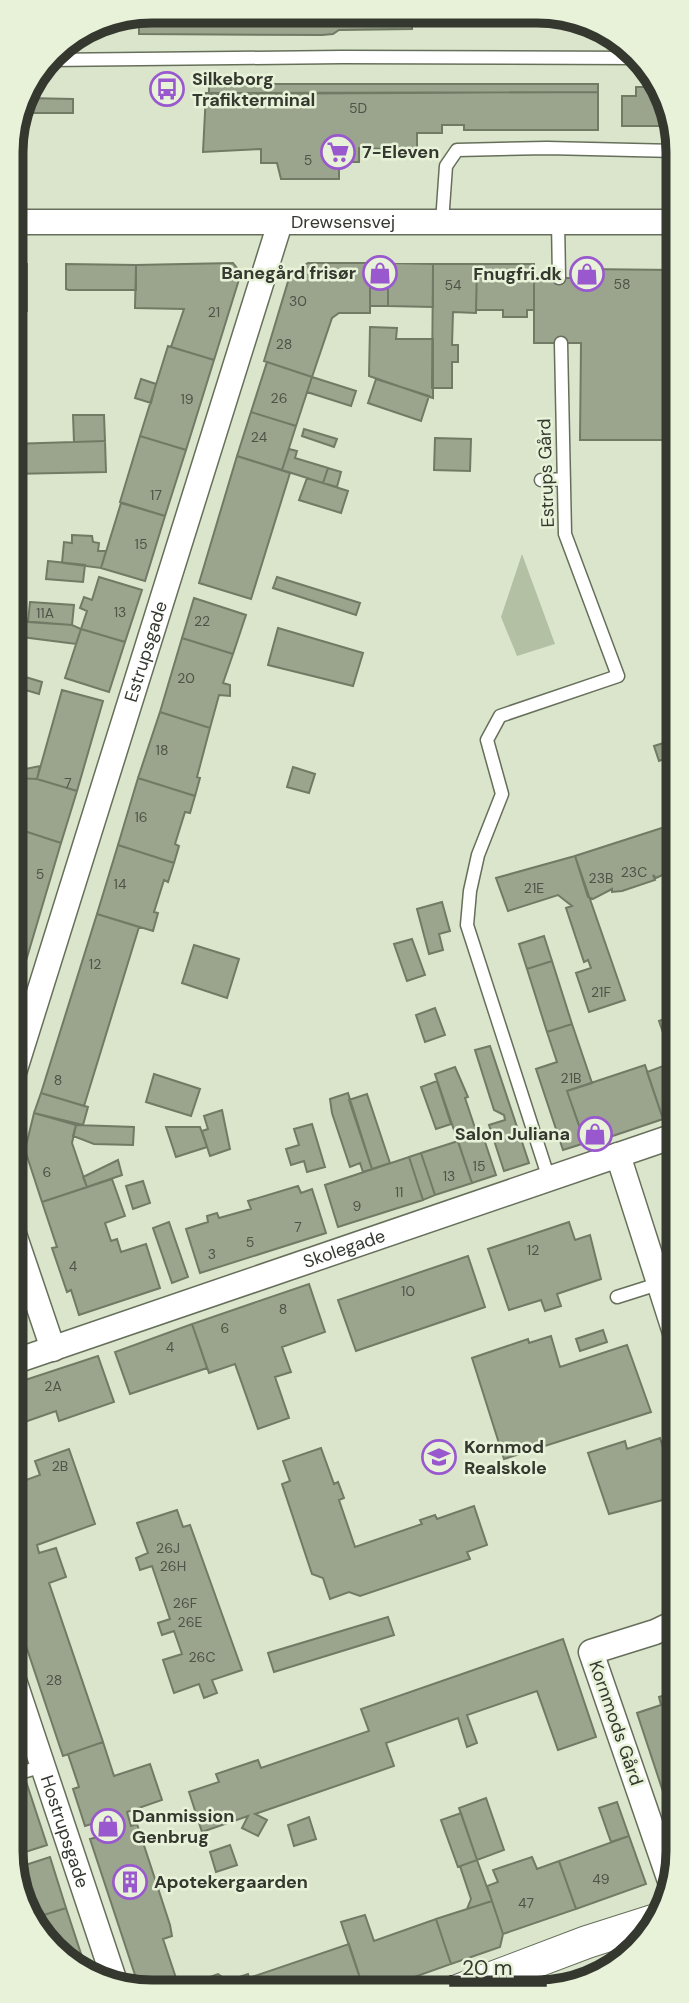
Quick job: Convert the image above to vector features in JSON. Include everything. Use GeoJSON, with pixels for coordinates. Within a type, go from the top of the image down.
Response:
{"type":"FeatureCollection","features":[{"type":"Feature","properties":{"kind":"street","name":"Drewsensvej"},"geometry":{"type":"LineString","coordinates":[[23,222],[666,222]]}},
{"type":"Feature","properties":{"kind":"street","name":"Estrupsgade"},"geometry":{"type":"LineString","coordinates":[[23,1044],[280,223]]}},
{"type":"Feature","properties":{"kind":"street","name":"Skolegade"},"geometry":{"type":"LineString","coordinates":[[23,1359],[666,1139]]}},
{"type":"Feature","properties":{"kind":"street"},"geometry":{"type":"LineString","coordinates":[[618,1155],[666,1305]]}},
{"type":"Feature","properties":{"kind":"street"},"geometry":{"type":"LineString","coordinates":[[23,1260],[54,1349]]}},
{"type":"Feature","properties":{"kind":"street","name":"Kornmods Gård"},"geometry":{"type":"LineString","coordinates":[[665,1867],[592,1652],[666,1627]]}},
{"type":"Feature","properties":{"kind":"street","name":"Hostrupsgade"},"geometry":{"type":"LineString","coordinates":[[23,1723],[33,1769],[112,1973]]}},
{"type":"Feature","properties":{"kind":"street"},"geometry":{"type":"LineString","coordinates":[[486,1980],[644,1924]]}},
{"type":"Feature","properties":{"kind":"lane"},"geometry":{"type":"LineString","coordinates":[[62,60],[627,58]]}},
{"type":"Feature","properties":{"kind":"lane"},"geometry":{"type":"LineString","coordinates":[[442,222],[446,166],[457,150],[547,148],[666,151]]}},
{"type":"Feature","properties":{"kind":"lane"},"geometry":{"type":"LineString","coordinates":[[558,221],[559,278]]}},
{"type":"Feature","properties":{"kind":"lane","name":"Estrups Gård"},"geometry":{"type":"LineString","coordinates":[[548,1179],[467,925],[470,891],[478,855],[502,794],[486,740],[499,716],[618,676],[565,534],[561,343]]}},
{"type":"Feature","properties":{"kind":"lane"},"geometry":{"type":"LineString","coordinates":[[541,480],[564,479]]}},
{"type":"Feature","properties":{"kind":"lane"},"geometry":{"type":"LineString","coordinates":[[617,1297],[659,1284]]}},
{"type":"Feature","properties":{"kind":"green space"},"geometry":{"type":"Polygon","coordinates":[[[522,554],[555,644],[517,656],[501,617],[522,554]]]}},
{"type":"Feature","properties":{"kind":"building"},"geometry":{"type":"Polygon","coordinates":[[[139,23],[143,23],[412,23],[412,29],[339,30],[333,34],[322,35],[139,34],[139,23]]]}},
{"type":"Feature","properties":{"kind":"building"},"geometry":{"type":"Polygon","coordinates":[[[209,84],[598,84],[598,92],[209,94],[209,84]]]}},
{"type":"Feature","properties":{"kind":"building"},"geometry":{"type":"Polygon","coordinates":[[[636,87],[649,87],[664,126],[622,126],[622,96],[636,96],[636,87]]]}},
{"type":"Feature","properties":{"kind":"building"},"geometry":{"type":"Polygon","coordinates":[[[598,92],[598,130],[464,130],[464,125],[442,125],[442,133],[417,133],[417,150],[359,148],[359,162],[343,162],[343,168],[339,169],[339,179],[281,179],[277,163],[261,163],[261,149],[203,152],[206,93],[598,92]]]}},
{"type":"Feature","properties":{"kind":"building"},"geometry":{"type":"Polygon","coordinates":[[[35,98],[73,99],[73,113],[29,113],[35,98]]]}},
{"type":"Feature","properties":{"kind":"building"},"geometry":{"type":"Polygon","coordinates":[[[233,263],[241,273],[214,360],[171,347],[184,309],[135,308],[136,265],[233,263]]]}},
{"type":"Feature","properties":{"kind":"building"},"geometry":{"type":"Polygon","coordinates":[[[308,263],[370,263],[370,313],[339,313],[332,318],[312,377],[264,361],[290,275],[308,263]]]}},
{"type":"Feature","properties":{"kind":"building"},"geometry":{"type":"Polygon","coordinates":[[[370,263],[388,263],[388,306],[370,306],[370,263]]]}},
{"type":"Feature","properties":{"kind":"building"},"geometry":{"type":"Polygon","coordinates":[[[388,263],[433,264],[433,307],[388,306],[388,263]]]}},
{"type":"Feature","properties":{"kind":"building"},"geometry":{"type":"Polygon","coordinates":[[[23,264],[27,264],[27,311],[23,311],[23,264]]]}},
{"type":"Feature","properties":{"kind":"building"},"geometry":{"type":"Polygon","coordinates":[[[66,264],[136,265],[136,290],[66,289],[66,264]]]}},
{"type":"Feature","properties":{"kind":"building"},"geometry":{"type":"Polygon","coordinates":[[[433,264],[477,264],[476,313],[453,312],[452,345],[458,345],[458,362],[452,362],[452,388],[432,388],[433,264]]]}},
{"type":"Feature","properties":{"kind":"building"},"geometry":{"type":"Polygon","coordinates":[[[477,264],[534,264],[534,310],[527,310],[527,317],[503,317],[503,310],[476,310],[477,264]]]}},
{"type":"Feature","properties":{"kind":"building"},"geometry":{"type":"Polygon","coordinates":[[[581,269],[666,270],[666,440],[580,440],[581,343],[534,343],[534,278],[581,278],[581,269]]]}},
{"type":"Feature","properties":{"kind":"building"},"geometry":{"type":"Polygon","coordinates":[[[370,327],[397,328],[396,339],[433,339],[433,398],[369,376],[370,327]]]}},
{"type":"Feature","properties":{"kind":"building"},"geometry":{"type":"Polygon","coordinates":[[[168,346],[214,360],[186,450],[140,436],[168,346]]]}},
{"type":"Feature","properties":{"kind":"building"},"geometry":{"type":"Polygon","coordinates":[[[267,362],[312,377],[296,426],[251,412],[267,362]]]}},
{"type":"Feature","properties":{"kind":"building"},"geometry":{"type":"Polygon","coordinates":[[[312,377],[356,391],[351,406],[307,392],[312,377]]]}},
{"type":"Feature","properties":{"kind":"building"},"geometry":{"type":"Polygon","coordinates":[[[141,379],[156,384],[151,403],[135,398],[141,379]]]}},
{"type":"Feature","properties":{"kind":"building"},"geometry":{"type":"Polygon","coordinates":[[[376,379],[429,396],[421,421],[368,403],[376,379]]]}},
{"type":"Feature","properties":{"kind":"building"},"geometry":{"type":"Polygon","coordinates":[[[23,400],[25,400],[26,443],[23,443],[23,400]]]}},
{"type":"Feature","properties":{"kind":"building"},"geometry":{"type":"Polygon","coordinates":[[[251,412],[296,426],[282,470],[237,456],[251,412]]]}},
{"type":"Feature","properties":{"kind":"building"},"geometry":{"type":"Polygon","coordinates":[[[73,415],[104,415],[105,441],[74,442],[73,415]]]}},
{"type":"Feature","properties":{"kind":"building"},"geometry":{"type":"Polygon","coordinates":[[[304,429],[337,439],[334,447],[302,436],[304,429]]]}},
{"type":"Feature","properties":{"kind":"building"},"geometry":{"type":"Polygon","coordinates":[[[140,436],[186,450],[165,516],[120,502],[140,436]]]}},
{"type":"Feature","properties":{"kind":"building"},"geometry":{"type":"Polygon","coordinates":[[[435,438],[471,439],[470,471],[434,470],[435,438]]]}},
{"type":"Feature","properties":{"kind":"building"},"geometry":{"type":"Polygon","coordinates":[[[105,441],[106,472],[23,474],[23,444],[105,441]]]}},
{"type":"Feature","properties":{"kind":"building"},"geometry":{"type":"Polygon","coordinates":[[[289,449],[297,451],[295,458],[328,468],[323,483],[282,470],[289,449]]]}},
{"type":"Feature","properties":{"kind":"building"},"geometry":{"type":"Polygon","coordinates":[[[237,456],[290,473],[251,599],[199,583],[237,456]]]}},
{"type":"Feature","properties":{"kind":"building"},"geometry":{"type":"Polygon","coordinates":[[[328,468],[341,472],[337,487],[323,483],[328,468]]]}},
{"type":"Feature","properties":{"kind":"building"},"geometry":{"type":"Polygon","coordinates":[[[307,478],[348,491],[341,513],[299,500],[307,478]]]}},
{"type":"Feature","properties":{"kind":"building"},"geometry":{"type":"Polygon","coordinates":[[[121,503],[165,516],[145,581],[101,568],[121,503]]]}},
{"type":"Feature","properties":{"kind":"building"},"geometry":{"type":"Polygon","coordinates":[[[72,535],[92,536],[93,542],[99,543],[98,551],[106,551],[101,568],[62,563],[64,542],[72,543],[72,535]]]}},
{"type":"Feature","properties":{"kind":"building"},"geometry":{"type":"Polygon","coordinates":[[[48,561],[85,565],[83,582],[46,579],[48,561]]]}},
{"type":"Feature","properties":{"kind":"building"},"geometry":{"type":"Polygon","coordinates":[[[99,577],[142,590],[125,642],[81,629],[87,611],[80,608],[84,597],[92,600],[99,577]]]}},
{"type":"Feature","properties":{"kind":"building"},"geometry":{"type":"Polygon","coordinates":[[[277,577],[360,603],[356,615],[273,588],[277,577]]]}},
{"type":"Feature","properties":{"kind":"building"},"geometry":{"type":"Polygon","coordinates":[[[194,598],[246,615],[233,654],[182,638],[194,598]]]}},
{"type":"Feature","properties":{"kind":"building"},"geometry":{"type":"Polygon","coordinates":[[[30,602],[74,605],[72,625],[28,622],[30,602]]]}},
{"type":"Feature","properties":{"kind":"building"},"geometry":{"type":"Polygon","coordinates":[[[23,621],[72,625],[81,629],[76,644],[23,637],[23,621]]]}},
{"type":"Feature","properties":{"kind":"building"},"geometry":{"type":"Polygon","coordinates":[[[278,628],[363,653],[353,686],[268,665],[278,628]]]}},
{"type":"Feature","properties":{"kind":"building"},"geometry":{"type":"Polygon","coordinates":[[[81,629],[125,642],[109,692],[65,678],[81,629]]]}},
{"type":"Feature","properties":{"kind":"building"},"geometry":{"type":"Polygon","coordinates":[[[182,638],[233,654],[223,683],[230,685],[230,696],[219,695],[210,728],[160,712],[182,638]]]}},
{"type":"Feature","properties":{"kind":"building"},"geometry":{"type":"Polygon","coordinates":[[[23,676],[42,682],[39,694],[23,689],[23,676]]]}},
{"type":"Feature","properties":{"kind":"building"},"geometry":{"type":"Polygon","coordinates":[[[62,690],[103,701],[77,791],[37,779],[62,690]]]}},
{"type":"Feature","properties":{"kind":"building"},"geometry":{"type":"Polygon","coordinates":[[[160,712],[210,728],[197,777],[200,778],[195,796],[138,778],[160,712]]]}},
{"type":"Feature","properties":{"kind":"building"},"geometry":{"type":"Polygon","coordinates":[[[666,742],[666,758],[659,761],[654,746],[666,742]]]}},
{"type":"Feature","properties":{"kind":"building"},"geometry":{"type":"Polygon","coordinates":[[[40,766],[37,779],[23,778],[23,769],[40,766]]]}},
{"type":"Feature","properties":{"kind":"building"},"geometry":{"type":"Polygon","coordinates":[[[293,767],[315,774],[309,793],[287,787],[293,767]]]}},
{"type":"Feature","properties":{"kind":"building"},"geometry":{"type":"Polygon","coordinates":[[[23,778],[37,779],[77,791],[61,843],[23,831],[23,778]]]}},
{"type":"Feature","properties":{"kind":"building"},"geometry":{"type":"Polygon","coordinates":[[[138,778],[195,796],[190,813],[185,812],[175,844],[179,846],[174,863],[118,845],[138,778]]]}},
{"type":"Feature","properties":{"kind":"building"},"geometry":{"type":"Polygon","coordinates":[[[666,827],[666,873],[656,878],[653,875],[655,880],[622,891],[612,892],[612,889],[593,899],[588,897],[575,856],[666,827]]]}},
{"type":"Feature","properties":{"kind":"building"},"geometry":{"type":"Polygon","coordinates":[[[23,831],[61,843],[23,971],[23,831]]]}},
{"type":"Feature","properties":{"kind":"building"},"geometry":{"type":"Polygon","coordinates":[[[118,845],[174,863],[168,882],[164,880],[154,912],[158,913],[153,931],[97,914],[118,845]]]}},
{"type":"Feature","properties":{"kind":"building"},"geometry":{"type":"Polygon","coordinates":[[[575,856],[625,1000],[589,1012],[576,973],[591,968],[588,960],[584,962],[566,908],[572,906],[558,895],[508,911],[496,878],[575,856]]]}},
{"type":"Feature","properties":{"kind":"building"},"geometry":{"type":"Polygon","coordinates":[[[442,902],[450,931],[439,934],[443,950],[429,954],[417,909],[442,902]]]}},
{"type":"Feature","properties":{"kind":"building"},"geometry":{"type":"Polygon","coordinates":[[[97,914],[139,927],[84,1106],[41,1093],[97,914]]]}},
{"type":"Feature","properties":{"kind":"building"},"geometry":{"type":"Polygon","coordinates":[[[544,936],[552,961],[527,969],[519,944],[544,936]]]}},
{"type":"Feature","properties":{"kind":"building"},"geometry":{"type":"Polygon","coordinates":[[[412,939],[425,975],[407,981],[394,944],[412,939]]]}},
{"type":"Feature","properties":{"kind":"building"},"geometry":{"type":"Polygon","coordinates":[[[194,945],[239,959],[227,998],[182,983],[194,945]]]}},
{"type":"Feature","properties":{"kind":"building"},"geometry":{"type":"Polygon","coordinates":[[[552,961],[572,1024],[547,1032],[527,969],[552,961]]]}},
{"type":"Feature","properties":{"kind":"building"},"geometry":{"type":"Polygon","coordinates":[[[435,1008],[445,1035],[425,1042],[416,1015],[435,1008]]]}},
{"type":"Feature","properties":{"kind":"building"},"geometry":{"type":"Polygon","coordinates":[[[666,1019],[666,1041],[659,1021],[666,1019]]]}},
{"type":"Feature","properties":{"kind":"building"},"geometry":{"type":"Polygon","coordinates":[[[572,1024],[592,1083],[567,1091],[585,1143],[563,1150],[536,1069],[557,1062],[547,1032],[572,1024]]]}},
{"type":"Feature","properties":{"kind":"building"},"geometry":{"type":"Polygon","coordinates":[[[490,1046],[529,1163],[504,1171],[489,1125],[505,1120],[504,1115],[494,1110],[475,1050],[490,1046]]]}},
{"type":"Feature","properties":{"kind":"building"},"geometry":{"type":"Polygon","coordinates":[[[645,1065],[663,1119],[586,1145],[567,1091],[645,1065]]]}},
{"type":"Feature","properties":{"kind":"building"},"geometry":{"type":"Polygon","coordinates":[[[666,1065],[666,1118],[663,1119],[647,1072],[666,1065]]]}},
{"type":"Feature","properties":{"kind":"building"},"geometry":{"type":"Polygon","coordinates":[[[455,1067],[468,1097],[465,1098],[477,1134],[483,1136],[496,1175],[472,1183],[435,1074],[455,1067]]]}},
{"type":"Feature","properties":{"kind":"building"},"geometry":{"type":"Polygon","coordinates":[[[154,1074],[200,1089],[191,1116],[146,1102],[154,1074]]]}},
{"type":"Feature","properties":{"kind":"building"},"geometry":{"type":"Polygon","coordinates":[[[437,1081],[451,1124],[436,1129],[421,1087],[437,1081]]]}},
{"type":"Feature","properties":{"kind":"building"},"geometry":{"type":"Polygon","coordinates":[[[41,1093],[88,1107],[83,1125],[34,1113],[41,1093]]]}},
{"type":"Feature","properties":{"kind":"building"},"geometry":{"type":"Polygon","coordinates":[[[348,1093],[372,1169],[363,1172],[360,1163],[350,1167],[332,1113],[330,1099],[348,1093]]]}},
{"type":"Feature","properties":{"kind":"building"},"geometry":{"type":"Polygon","coordinates":[[[367,1094],[390,1163],[372,1169],[349,1100],[367,1094]]]}},
{"type":"Feature","properties":{"kind":"building"},"geometry":{"type":"Polygon","coordinates":[[[222,1110],[230,1149],[210,1156],[202,1131],[208,1129],[204,1116],[222,1110]]]}},
{"type":"Feature","properties":{"kind":"building"},"geometry":{"type":"Polygon","coordinates":[[[34,1113],[76,1125],[72,1143],[87,1187],[42,1202],[25,1150],[34,1113]]]}},
{"type":"Feature","properties":{"kind":"building"},"geometry":{"type":"Polygon","coordinates":[[[312,1124],[325,1167],[307,1172],[304,1161],[291,1165],[286,1149],[299,1145],[294,1129],[312,1124]]]}},
{"type":"Feature","properties":{"kind":"building"},"geometry":{"type":"Polygon","coordinates":[[[76,1125],[134,1127],[133,1145],[94,1144],[73,1136],[76,1125]]]}},
{"type":"Feature","properties":{"kind":"building"},"geometry":{"type":"Polygon","coordinates":[[[166,1127],[200,1127],[207,1147],[176,1157],[166,1127]]]}},
{"type":"Feature","properties":{"kind":"building"},"geometry":{"type":"Polygon","coordinates":[[[458,1141],[472,1183],[435,1195],[421,1153],[458,1141]]]}},
{"type":"Feature","properties":{"kind":"building"},"geometry":{"type":"Polygon","coordinates":[[[421,1153],[435,1195],[423,1200],[409,1157],[421,1153]]]}},
{"type":"Feature","properties":{"kind":"building"},"geometry":{"type":"Polygon","coordinates":[[[409,1157],[423,1200],[338,1227],[325,1185],[409,1157]]]}},
{"type":"Feature","properties":{"kind":"building"},"geometry":{"type":"Polygon","coordinates":[[[118,1160],[122,1175],[87,1187],[83,1177],[118,1160]]]}},
{"type":"Feature","properties":{"kind":"building"},"geometry":{"type":"Polygon","coordinates":[[[112,1179],[125,1216],[105,1223],[111,1241],[117,1239],[121,1252],[146,1244],[160,1288],[79,1315],[71,1290],[67,1292],[52,1248],[57,1247],[42,1202],[112,1179]]]}},
{"type":"Feature","properties":{"kind":"building"},"geometry":{"type":"Polygon","coordinates":[[[143,1181],[150,1203],[133,1209],[126,1186],[143,1181]]]}},
{"type":"Feature","properties":{"kind":"building"},"geometry":{"type":"Polygon","coordinates":[[[298,1186],[301,1193],[312,1189],[326,1233],[200,1273],[186,1229],[208,1222],[207,1216],[217,1213],[219,1218],[251,1209],[248,1201],[298,1186]]]}},
{"type":"Feature","properties":{"kind":"building"},"geometry":{"type":"Polygon","coordinates":[[[169,1222],[188,1277],[172,1283],[153,1228],[169,1222]]]}},
{"type":"Feature","properties":{"kind":"building"},"geometry":{"type":"Polygon","coordinates":[[[569,1222],[575,1240],[590,1235],[601,1279],[557,1294],[561,1306],[545,1311],[541,1300],[509,1310],[488,1249],[569,1222]]]}},
{"type":"Feature","properties":{"kind":"building"},"geometry":{"type":"Polygon","coordinates":[[[468,1256],[485,1307],[356,1351],[338,1300],[468,1256]]]}},
{"type":"Feature","properties":{"kind":"building"},"geometry":{"type":"Polygon","coordinates":[[[309,1284],[325,1332],[282,1347],[291,1372],[275,1377],[289,1418],[258,1429],[235,1364],[209,1373],[192,1324],[309,1284]]]}},
{"type":"Feature","properties":{"kind":"building"},"geometry":{"type":"Polygon","coordinates":[[[192,1324],[207,1368],[130,1394],[115,1352],[192,1324]]]}},
{"type":"Feature","properties":{"kind":"building"},"geometry":{"type":"Polygon","coordinates":[[[603,1330],[607,1342],[580,1351],[576,1339],[603,1330]]]}},
{"type":"Feature","properties":{"kind":"building"},"geometry":{"type":"Polygon","coordinates":[[[551,1336],[560,1367],[627,1345],[651,1412],[504,1459],[472,1358],[528,1339],[529,1343],[551,1336]]]}},
{"type":"Feature","properties":{"kind":"building"},"geometry":{"type":"Polygon","coordinates":[[[98,1356],[114,1402],[59,1421],[56,1411],[23,1423],[23,1381],[98,1356]]]}},
{"type":"Feature","properties":{"kind":"building"},"geometry":{"type":"Polygon","coordinates":[[[660,1438],[666,1457],[666,1499],[609,1514],[588,1453],[625,1441],[627,1449],[660,1438]]]}},
{"type":"Feature","properties":{"kind":"building"},"geometry":{"type":"Polygon","coordinates":[[[321,1448],[334,1484],[338,1482],[344,1498],[339,1500],[355,1547],[422,1524],[420,1520],[435,1515],[437,1519],[474,1506],[487,1545],[467,1552],[470,1559],[360,1596],[349,1592],[330,1599],[323,1578],[312,1574],[282,1484],[290,1481],[283,1461],[321,1448]]]}},
{"type":"Feature","properties":{"kind":"building"},"geometry":{"type":"Polygon","coordinates":[[[69,1449],[95,1524],[37,1545],[39,1553],[56,1548],[66,1577],[49,1583],[103,1742],[63,1756],[23,1637],[23,1481],[40,1475],[35,1461],[69,1449]]]}},
{"type":"Feature","properties":{"kind":"building"},"geometry":{"type":"Polygon","coordinates":[[[177,1510],[183,1527],[190,1525],[242,1670],[212,1680],[217,1693],[204,1698],[199,1684],[174,1693],[163,1660],[182,1654],[174,1631],[162,1635],[158,1623],[170,1619],[152,1566],[140,1570],[136,1558],[148,1553],[137,1523],[177,1510]]]}},
{"type":"Feature","properties":{"kind":"building"},"geometry":{"type":"Polygon","coordinates":[[[388,1617],[394,1635],[274,1672],[268,1653],[388,1617]]]}},
{"type":"Feature","properties":{"kind":"building"},"geometry":{"type":"Polygon","coordinates":[[[563,1639],[596,1737],[558,1750],[537,1691],[467,1715],[477,1743],[467,1747],[458,1718],[386,1743],[394,1766],[255,1814],[267,1820],[258,1836],[242,1828],[248,1816],[202,1832],[189,1792],[219,1782],[216,1774],[258,1760],[261,1768],[369,1731],[361,1709],[563,1639]]]}},
{"type":"Feature","properties":{"kind":"building"},"geometry":{"type":"Polygon","coordinates":[[[666,1695],[666,1801],[637,1713],[661,1705],[659,1697],[666,1695]]]}},
{"type":"Feature","properties":{"kind":"building","name":"Apotekergaarden"},"geometry":{"type":"Polygon","coordinates":[[[103,1742],[114,1776],[150,1764],[162,1800],[127,1812],[131,1826],[137,1824],[170,1925],[172,1936],[163,1939],[177,1980],[136,1979],[90,1839],[102,1836],[98,1822],[85,1826],[73,1789],[79,1787],[68,1754],[103,1742]]]}},
{"type":"Feature","properties":{"kind":"building"},"geometry":{"type":"Polygon","coordinates":[[[23,1772],[47,1845],[23,1853],[23,1772]]]}},
{"type":"Feature","properties":{"kind":"building"},"geometry":{"type":"Polygon","coordinates":[[[486,1798],[504,1850],[477,1860],[459,1808],[486,1798]]]}},
{"type":"Feature","properties":{"kind":"building"},"geometry":{"type":"Polygon","coordinates":[[[617,1802],[629,1836],[611,1842],[599,1808],[617,1802]]]}},
{"type":"Feature","properties":{"kind":"building"},"geometry":{"type":"Polygon","coordinates":[[[461,1813],[477,1860],[458,1867],[441,1820],[461,1813]]]}},
{"type":"Feature","properties":{"kind":"building"},"geometry":{"type":"Polygon","coordinates":[[[309,1817],[316,1839],[294,1846],[288,1825],[309,1817]]]}},
{"type":"Feature","properties":{"kind":"building"},"geometry":{"type":"Polygon","coordinates":[[[629,1836],[646,1884],[576,1909],[559,1861],[629,1836]]]}},
{"type":"Feature","properties":{"kind":"building"},"geometry":{"type":"Polygon","coordinates":[[[230,1845],[237,1865],[216,1872],[210,1852],[230,1845]]]}},
{"type":"Feature","properties":{"kind":"building"},"geometry":{"type":"Polygon","coordinates":[[[50,1857],[66,1908],[40,1916],[30,1893],[24,1865],[50,1857]]]}},
{"type":"Feature","properties":{"kind":"building"},"geometry":{"type":"Polygon","coordinates":[[[532,1857],[537,1869],[559,1861],[576,1909],[503,1934],[487,1886],[498,1882],[493,1870],[532,1857]]]}},
{"type":"Feature","properties":{"kind":"building"},"geometry":{"type":"Polygon","coordinates":[[[477,1860],[492,1901],[467,1909],[471,1899],[460,1866],[477,1860]]]}},
{"type":"Feature","properties":{"kind":"building"},"geometry":{"type":"Polygon","coordinates":[[[492,1901],[503,1934],[500,1947],[451,1964],[436,1919],[492,1901]]]}},
{"type":"Feature","properties":{"kind":"building"},"geometry":{"type":"Polygon","coordinates":[[[66,1908],[83,1961],[60,1943],[40,1916],[66,1908]]]}},
{"type":"Feature","properties":{"kind":"building"},"geometry":{"type":"Polygon","coordinates":[[[365,1915],[374,1941],[436,1919],[451,1964],[406,1980],[361,1980],[341,1922],[365,1915]]]}},
{"type":"Feature","properties":{"kind":"building"},"geometry":{"type":"Polygon","coordinates":[[[349,1944],[361,1980],[250,1980],[249,1978],[349,1944]]]}},
{"type":"Feature","properties":{"kind":"building"},"geometry":{"type":"Polygon","coordinates":[[[218,1974],[227,1980],[202,1980],[218,1974]]]}},
{"type":"Feature","properties":{"kind":"building"},"geometry":{"type":"Polygon","coordinates":[[[248,1974],[250,1980],[231,1980],[248,1974]]]}},
{"type":"Feature","properties":{"kind":"place","name":"Silkeborg Trafikterminal"},"geometry":{"type":"Point","coordinates":[167,89]}},
{"type":"Feature","properties":{"kind":"place","name":"7-Eleven"},"geometry":{"type":"Point","coordinates":[338,152]}},
{"type":"Feature","properties":{"kind":"place","name":"Banegård frisør"},"geometry":{"type":"Point","coordinates":[380,273]}},
{"type":"Feature","properties":{"kind":"place","name":"Fnugfri.dk"},"geometry":{"type":"Point","coordinates":[587,274]}},
{"type":"Feature","properties":{"kind":"place","name":"Salon Juliana"},"geometry":{"type":"Point","coordinates":[595,1134]}},
{"type":"Feature","properties":{"kind":"place","name":"Kornmod Realskole"},"geometry":{"type":"Point","coordinates":[439,1457]}},
{"type":"Feature","properties":{"kind":"place","name":"Danmission Genbrug"},"geometry":{"type":"Point","coordinates":[108,1826]}},
{"type":"Feature","properties":{"kind":"place","name":"Apotekergaarden"},"geometry":{"type":"Point","coordinates":[130,1882]}}]}
